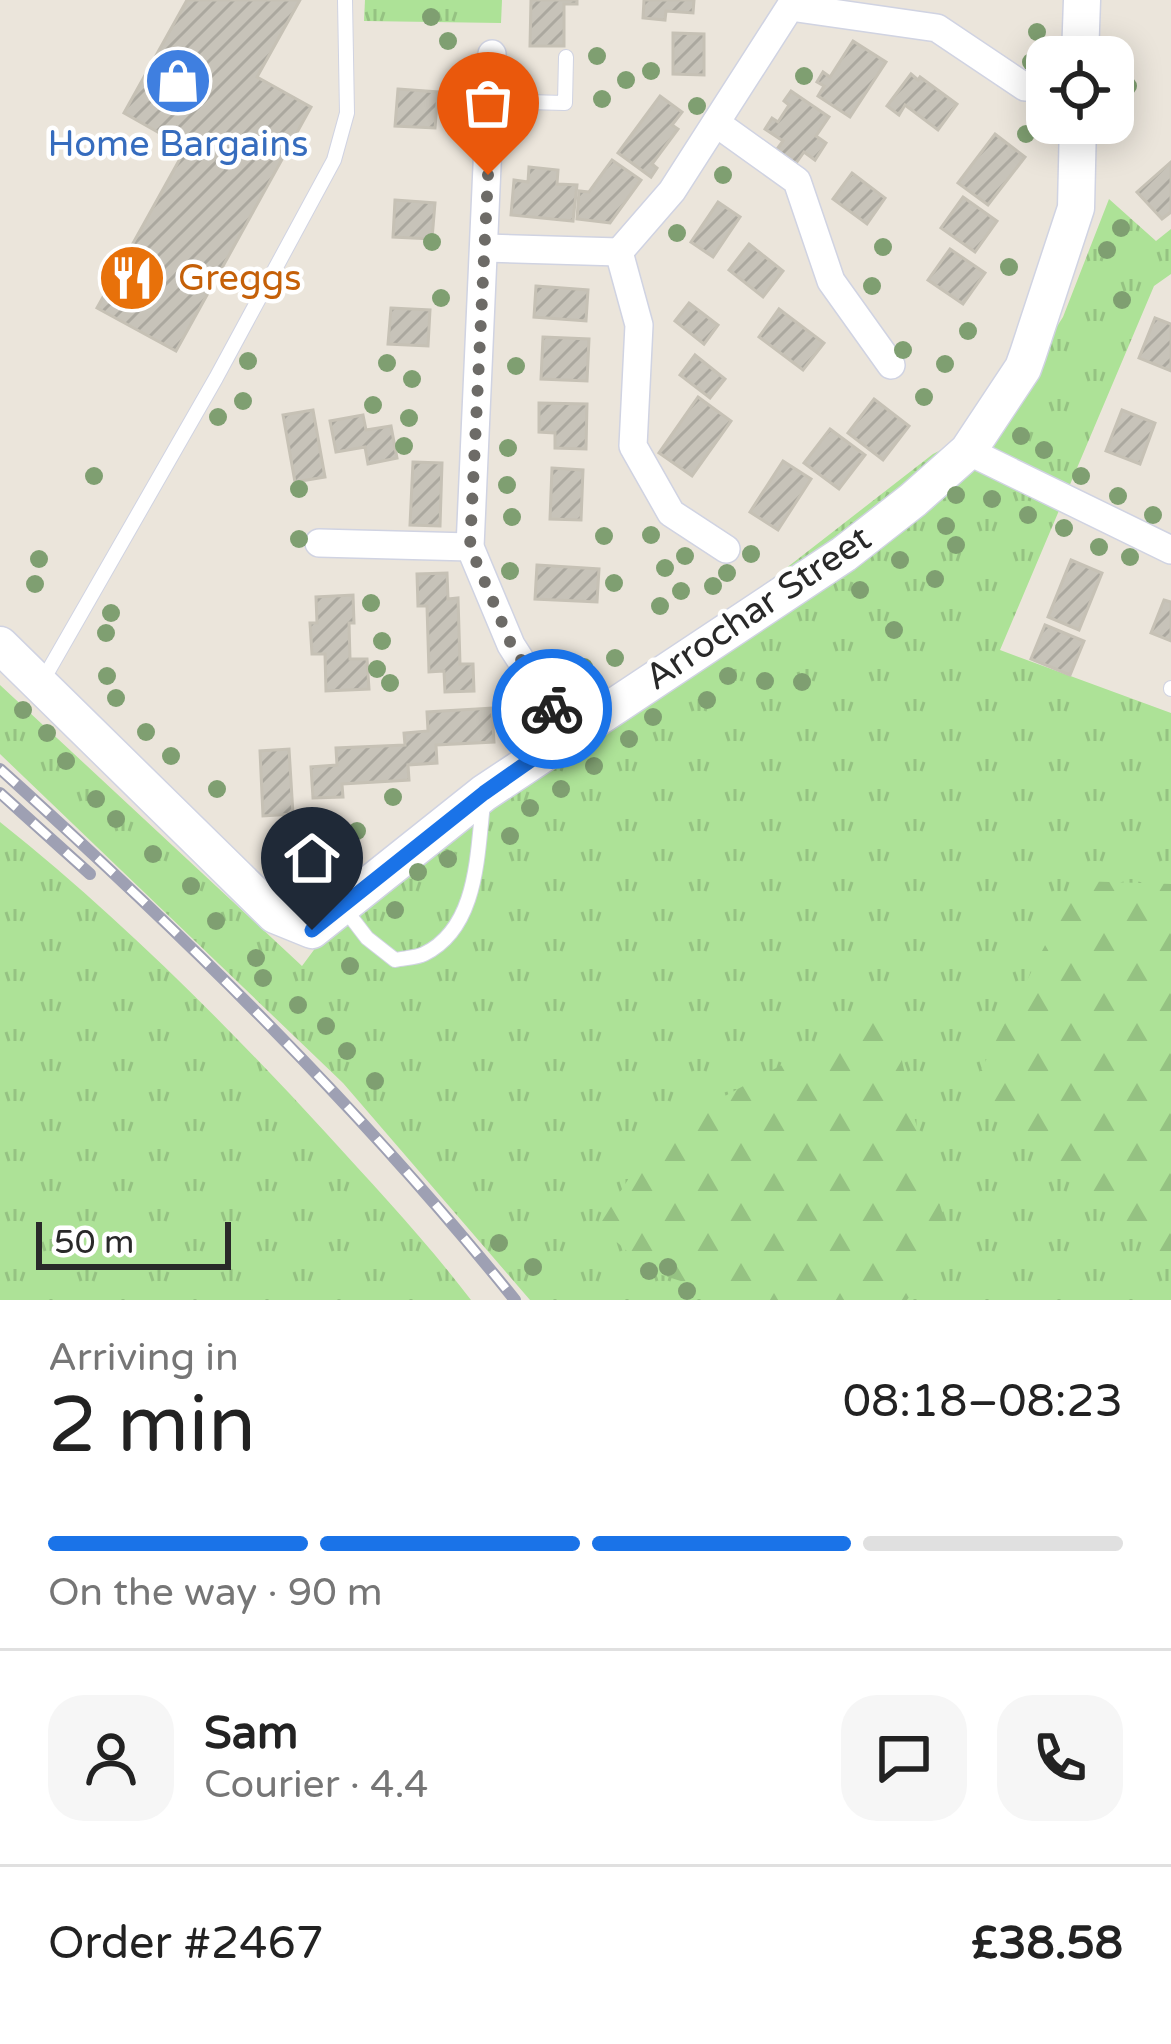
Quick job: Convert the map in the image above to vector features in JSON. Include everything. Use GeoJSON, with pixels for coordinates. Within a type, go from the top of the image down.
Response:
{"type":"FeatureCollection","features":[{"type":"Feature","properties":{"kind":"street"},"geometry":{"type":"LineString","coordinates":[[1081,36],[1082,0]]}},
{"type":"Feature","properties":{"kind":"street"},"geometry":{"type":"LineString","coordinates":[[619,252],[671,191],[788,4],[937,28],[1025,87]]}},
{"type":"Feature","properties":{"kind":"street"},"geometry":{"type":"LineString","coordinates":[[492,54],[470,547],[511,644],[568,734]]}},
{"type":"Feature","properties":{"kind":"street"},"geometry":{"type":"LineString","coordinates":[[716,123],[796,182],[831,281],[891,365]]}},
{"type":"Feature","properties":{"kind":"street","name":"Arrochar Street"},"geometry":{"type":"LineString","coordinates":[[0,645],[275,915],[312,930],[484,793],[844,554],[968,452],[1023,368],[1076,208],[1078,144]]}},
{"type":"Feature","properties":{"kind":"street"},"geometry":{"type":"LineString","coordinates":[[486,248],[619,252]]}},
{"type":"Feature","properties":{"kind":"street"},"geometry":{"type":"LineString","coordinates":[[619,252],[639,325],[633,446],[670,513],[726,549]]}},
{"type":"Feature","properties":{"kind":"street"},"geometry":{"type":"LineString","coordinates":[[968,452],[1171,550]]}},
{"type":"Feature","properties":{"kind":"street"},"geometry":{"type":"LineString","coordinates":[[319,543],[470,547]]}},
{"type":"Feature","properties":{"kind":"lane"},"geometry":{"type":"LineString","coordinates":[[40,684],[216,378],[334,160],[346,113],[345,0]]}},
{"type":"Feature","properties":{"kind":"lane"},"geometry":{"type":"LineString","coordinates":[[490,101],[566,103],[566,57]]}},
{"type":"Feature","properties":{"kind":"lane"},"geometry":{"type":"LineString","coordinates":[[342,906],[367,938],[395,960],[426,953],[455,926],[472,892],[484,793]]}},
{"type":"Feature","properties":{"kind":"green space"},"geometry":{"type":"Polygon","coordinates":[[[365,0],[502,0],[501,23],[364,21],[365,0]]]}},
{"type":"Feature","properties":{"kind":"green space"},"geometry":{"type":"Polygon","coordinates":[[[1109,199],[1156,241],[1171,229],[1171,274],[1154,286],[1000,650],[1171,713],[1171,1300],[530,1300],[343,1083],[0,754],[0,685],[302,966],[379,862],[776,576],[933,454],[996,422],[1063,317],[1109,199]]]}},
{"type":"Feature","properties":{"kind":"green space"},"geometry":{"type":"Polygon","coordinates":[[[0,822],[128,932],[209,1011],[382,1194],[471,1300],[0,1300],[0,822]]]}},
{"type":"Feature","properties":{"kind":"green space"},"geometry":{"type":"Polygon","coordinates":[[[1078,881],[1171,884],[1171,1262],[967,1097],[1078,881]]]}},
{"type":"Feature","properties":{"kind":"green space"},"geometry":{"type":"Polygon","coordinates":[[[890,1006],[915,1120],[951,1242],[907,1300],[741,1300],[649,1271],[599,1226],[657,1133],[890,1006]]]}},
{"type":"Feature","properties":{"kind":"building"},"geometry":{"type":"Polygon","coordinates":[[[187,0],[300,0],[257,77],[311,107],[176,351],[97,308],[186,148],[124,113],[187,0]]]}},
{"type":"Feature","properties":{"kind":"building"},"geometry":{"type":"Polygon","coordinates":[[[531,0],[577,0],[577,4],[564,4],[564,46],[530,46],[531,0]]]}},
{"type":"Feature","properties":{"kind":"building"},"geometry":{"type":"Polygon","coordinates":[[[644,0],[694,0],[693,13],[666,11],[665,20],[643,18],[644,0]]]}},
{"type":"Feature","properties":{"kind":"building"},"geometry":{"type":"Polygon","coordinates":[[[673,33],[704,34],[704,75],[673,74],[673,33]]]}},
{"type":"Feature","properties":{"kind":"building"},"geometry":{"type":"Polygon","coordinates":[[[853,41],[886,62],[850,117],[818,96],[824,86],[817,82],[823,72],[830,77],[853,41]]]}},
{"type":"Feature","properties":{"kind":"building"},"geometry":{"type":"Polygon","coordinates":[[[911,74],[957,104],[938,130],[905,105],[899,115],[887,106],[911,74]]]}},
{"type":"Feature","properties":{"kind":"building"},"geometry":{"type":"Polygon","coordinates":[[[398,89],[438,92],[435,128],[395,126],[398,89]]]}},
{"type":"Feature","properties":{"kind":"building"},"geometry":{"type":"Polygon","coordinates":[[[791,91],[829,117],[816,136],[826,143],[815,160],[804,152],[794,166],[775,152],[783,141],[765,129],[772,118],[778,122],[791,91]]]}},
{"type":"Feature","properties":{"kind":"building"},"geometry":{"type":"Polygon","coordinates":[[[660,96],[682,112],[672,125],[678,129],[652,164],[657,168],[651,177],[618,153],[660,96]]]}},
{"type":"Feature","properties":{"kind":"building"},"geometry":{"type":"Polygon","coordinates":[[[995,134],[1025,157],[988,205],[958,183],[995,134]]]}},
{"type":"Feature","properties":{"kind":"building"},"geometry":{"type":"Polygon","coordinates":[[[612,160],[641,180],[610,223],[577,219],[579,191],[589,192],[612,160]]]}},
{"type":"Feature","properties":{"kind":"building"},"geometry":{"type":"Polygon","coordinates":[[[1171,162],[1171,212],[1162,219],[1137,192],[1171,162]]]}},
{"type":"Feature","properties":{"kind":"building"},"geometry":{"type":"Polygon","coordinates":[[[529,167],[558,170],[557,184],[577,185],[573,221],[511,215],[514,180],[528,182],[529,167]]]}},
{"type":"Feature","properties":{"kind":"building"},"geometry":{"type":"Polygon","coordinates":[[[852,173],[885,198],[867,224],[833,199],[852,173]]]}},
{"type":"Feature","properties":{"kind":"building"},"geometry":{"type":"Polygon","coordinates":[[[963,197],[997,221],[975,252],[941,228],[963,197]]]}},
{"type":"Feature","properties":{"kind":"building"},"geometry":{"type":"Polygon","coordinates":[[[395,200],[435,203],[432,239],[393,237],[395,200]]]}},
{"type":"Feature","properties":{"kind":"building"},"geometry":{"type":"Polygon","coordinates":[[[718,202],[740,217],[713,257],[691,242],[718,202]]]}},
{"type":"Feature","properties":{"kind":"building"},"geometry":{"type":"Polygon","coordinates":[[[749,244],[783,271],[763,297],[729,270],[749,244]]]}},
{"type":"Feature","properties":{"kind":"building"},"geometry":{"type":"Polygon","coordinates":[[[950,249],[985,273],[963,304],[928,280],[950,249]]]}},
{"type":"Feature","properties":{"kind":"building"},"geometry":{"type":"Polygon","coordinates":[[[536,286],[588,290],[586,321],[534,317],[536,286]]]}},
{"type":"Feature","properties":{"kind":"building"},"geometry":{"type":"Polygon","coordinates":[[[689,303],[718,325],[704,344],[675,321],[689,303]]]}},
{"type":"Feature","properties":{"kind":"building"},"geometry":{"type":"Polygon","coordinates":[[[391,308],[430,310],[428,346],[388,344],[391,308]]]}},
{"type":"Feature","properties":{"kind":"building"},"geometry":{"type":"Polygon","coordinates":[[[779,309],[824,343],[803,370],[759,337],[779,309]]]}},
{"type":"Feature","properties":{"kind":"building"},"geometry":{"type":"Polygon","coordinates":[[[1155,318],[1171,324],[1171,371],[1139,358],[1155,318]]]}},
{"type":"Feature","properties":{"kind":"building"},"geometry":{"type":"Polygon","coordinates":[[[543,337],[589,339],[587,381],[541,379],[543,337]]]}},
{"type":"Feature","properties":{"kind":"building"},"geometry":{"type":"Polygon","coordinates":[[[695,355],[725,379],[710,398],[680,375],[695,355]]]}},
{"type":"Feature","properties":{"kind":"building"},"geometry":{"type":"Polygon","coordinates":[[[698,397],[731,421],[692,476],[659,453],[698,397]]]}},
{"type":"Feature","properties":{"kind":"building"},"geometry":{"type":"Polygon","coordinates":[[[874,399],[909,426],[883,460],[848,433],[874,399]]]}},
{"type":"Feature","properties":{"kind":"building"},"geometry":{"type":"Polygon","coordinates":[[[539,403],[587,404],[586,449],[555,448],[555,433],[539,432],[539,403]]]}},
{"type":"Feature","properties":{"kind":"building"},"geometry":{"type":"Polygon","coordinates":[[[313,410],[325,477],[295,482],[283,415],[313,410]]]}},
{"type":"Feature","properties":{"kind":"building"},"geometry":{"type":"Polygon","coordinates":[[[1122,410],[1155,423],[1140,464],[1106,451],[1122,410]]]}},
{"type":"Feature","properties":{"kind":"building"},"geometry":{"type":"Polygon","coordinates":[[[363,415],[366,430],[391,426],[397,458],[368,464],[365,447],[336,452],[330,421],[363,415]]]}},
{"type":"Feature","properties":{"kind":"building"},"geometry":{"type":"Polygon","coordinates":[[[830,429],[865,455],[839,489],[804,463],[830,429]]]}},
{"type":"Feature","properties":{"kind":"building"},"geometry":{"type":"Polygon","coordinates":[[[783,461],[811,479],[778,530],[750,512],[783,461]]]}},
{"type":"Feature","properties":{"kind":"building"},"geometry":{"type":"Polygon","coordinates":[[[413,462],[442,463],[440,526],[410,525],[413,462]]]}},
{"type":"Feature","properties":{"kind":"building"},"geometry":{"type":"Polygon","coordinates":[[[552,468],[583,470],[581,520],[550,519],[552,468]]]}},
{"type":"Feature","properties":{"kind":"building"},"geometry":{"type":"Polygon","coordinates":[[[1071,560],[1102,573],[1079,630],[1048,617],[1071,560]]]}},
{"type":"Feature","properties":{"kind":"building"},"geometry":{"type":"Polygon","coordinates":[[[537,565],[599,569],[597,602],[535,599],[537,565]]]}},
{"type":"Feature","properties":{"kind":"building"},"geometry":{"type":"Polygon","coordinates":[[[447,573],[448,599],[458,598],[460,664],[473,664],[474,691],[445,692],[444,671],[429,672],[427,606],[418,606],[417,574],[447,573]]]}},
{"type":"Feature","properties":{"kind":"building"},"geometry":{"type":"Polygon","coordinates":[[[353,595],[350,659],[367,659],[369,689],[326,691],[325,654],[312,654],[310,623],[317,623],[316,597],[353,595]]]}},
{"type":"Feature","properties":{"kind":"building"},"geometry":{"type":"Polygon","coordinates":[[[1164,600],[1171,602],[1171,641],[1151,633],[1164,600]]]}},
{"type":"Feature","properties":{"kind":"building"},"geometry":{"type":"Polygon","coordinates":[[[1045,625],[1084,641],[1070,675],[1031,659],[1045,625]]]}},
{"type":"Feature","properties":{"kind":"building"},"geometry":{"type":"Polygon","coordinates":[[[492,708],[494,742],[436,745],[437,763],[408,765],[409,780],[342,784],[343,797],[313,798],[311,767],[337,765],[336,748],[405,745],[404,733],[428,731],[427,712],[492,708]]]}},
{"type":"Feature","properties":{"kind":"building"},"geometry":{"type":"Polygon","coordinates":[[[289,749],[293,814],[263,816],[260,751],[289,749]]]}},
{"type":"Feature","properties":{"kind":"railway"},"geometry":{"type":"LineString","coordinates":[[0,769],[136,895],[333,1091],[515,1300]]}},
{"type":"Feature","properties":{"kind":"railway"},"geometry":{"type":"LineString","coordinates":[[0,793],[90,874]]}},
{"type":"Feature","properties":{"kind":"way so far"},"geometry":{"type":"LineString","coordinates":[[488,175],[470,547],[511,644],[552,709]]}},
{"type":"Feature","properties":{"kind":"place","name":"Home Bargains"},"geometry":{"type":"Point","coordinates":[178,81]}},
{"type":"Feature","properties":{"kind":"place","name":"Greggs"},"geometry":{"type":"Point","coordinates":[132,278]}},
{"type":"Feature","properties":{"kind":"route"},"geometry":{"type":"LineString","coordinates":[[312,930],[484,793],[568,734],[552,709]]}}]}
